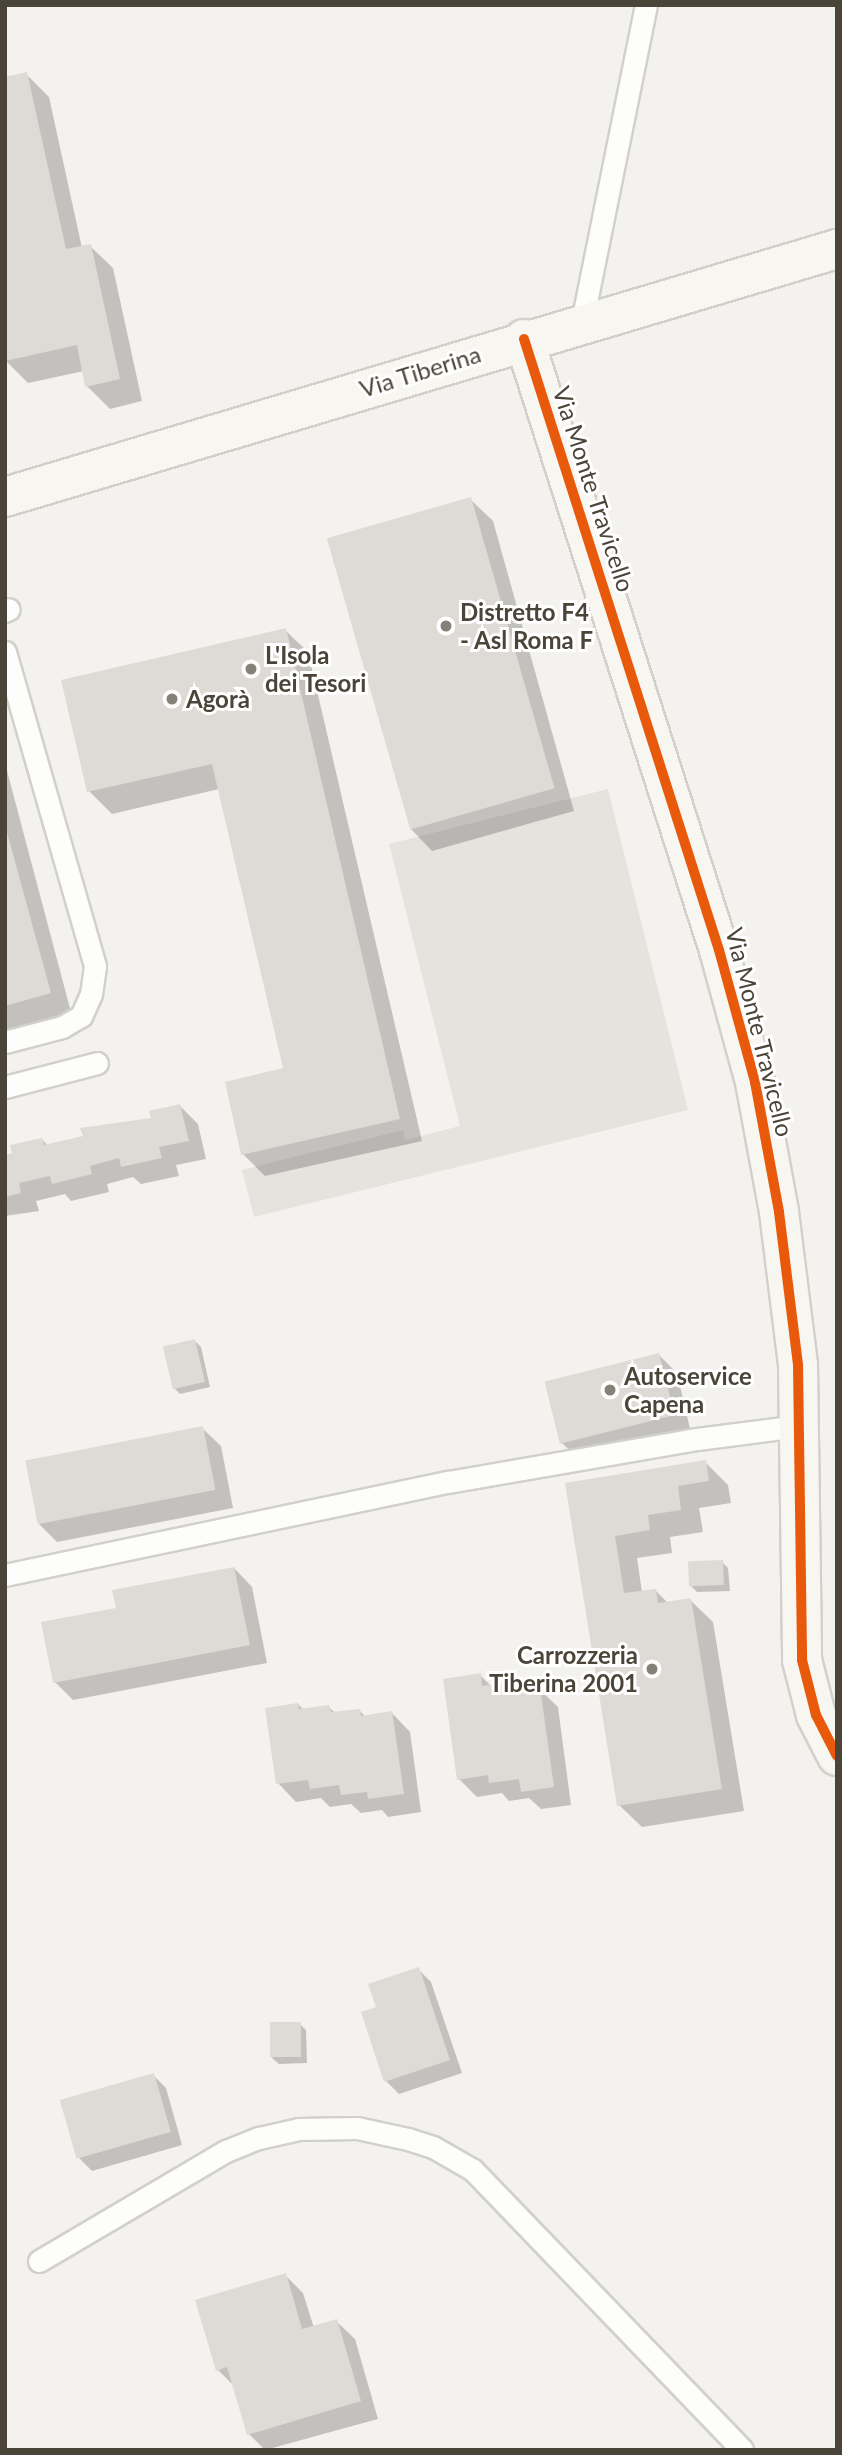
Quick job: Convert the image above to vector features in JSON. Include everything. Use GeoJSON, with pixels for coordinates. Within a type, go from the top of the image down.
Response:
{"type":"FeatureCollection","features":[{"type":"Feature","properties":{"kind":"street","name":"Via Tiberina"},"geometry":{"type":"LineString","coordinates":[[5,496],[524,339],[837,249]]}},
{"type":"Feature","properties":{"kind":"street","name":"Via Monte Travicello"},"geometry":{"type":"LineString","coordinates":[[524,339],[739,1016],[779,1212],[798,1365],[802,1660],[816,1715],[837,1756]]}},
{"type":"Feature","properties":{"kind":"lane"},"geometry":{"type":"LineString","coordinates":[[582,322],[646,5]]}},
{"type":"Feature","properties":{"kind":"lane"},"geometry":{"type":"LineString","coordinates":[[5,652],[95,966],[91,994],[81,1016],[62,1027],[5,1042]]}},
{"type":"Feature","properties":{"kind":"lane"},"geometry":{"type":"LineString","coordinates":[[5,1087],[97,1063]]}},
{"type":"Feature","properties":{"kind":"lane"},"geometry":{"type":"LineString","coordinates":[[5,1575],[448,1482],[696,1439],[799,1426]]}},
{"type":"Feature","properties":{"kind":"lane"},"geometry":{"type":"LineString","coordinates":[[39,2261],[226,2151],[259,2138],[338,2128],[396,2136],[433,2147],[473,2170],[742,2450]]}},
{"type":"Feature","properties":{"kind":"shaded area"},"geometry":{"type":"Polygon","coordinates":[[[608,789],[688,1110],[254,1217],[242,1170],[403,1130],[405,1140],[460,1126],[389,844],[608,789]]]}},
{"type":"Feature","properties":{"kind":"building"},"geometry":{"type":"Polygon","coordinates":[[[27,72],[66,249],[91,244],[120,379],[85,387],[77,345],[5,361],[5,77],[27,72]]]}},
{"type":"Feature","properties":{"kind":"building"},"geometry":{"type":"Polygon","coordinates":[[[471,497],[555,788],[410,830],[327,538],[471,497]]]}},
{"type":"Feature","properties":{"kind":"building"},"geometry":{"type":"Polygon","coordinates":[[[286,628],[400,1119],[241,1155],[225,1082],[283,1068],[212,764],[87,792],[61,680],[286,628]]]}},
{"type":"Feature","properties":{"kind":"building"},"geometry":{"type":"Polygon","coordinates":[[[5,825],[51,993],[5,1006],[5,825]]]}},
{"type":"Feature","properties":{"kind":"building"},"geometry":{"type":"Polygon","coordinates":[[[180,1104],[189,1141],[159,1147],[162,1158],[121,1167],[119,1158],[90,1166],[92,1174],[52,1184],[50,1176],[19,1183],[21,1193],[5,1197],[5,1155],[12,1153],[10,1145],[42,1138],[44,1145],[83,1136],[80,1128],[151,1118],[149,1111],[180,1104]]]}},
{"type":"Feature","properties":{"kind":"building"},"geometry":{"type":"Polygon","coordinates":[[[195,1339],[205,1382],[173,1389],[163,1346],[195,1339]]]}},
{"type":"Feature","properties":{"kind":"building"},"geometry":{"type":"Polygon","coordinates":[[[659,1353],[674,1415],[560,1444],[545,1382],[659,1353]]]}},
{"type":"Feature","properties":{"kind":"building"},"geometry":{"type":"Polygon","coordinates":[[[203,1426],[215,1490],[38,1524],[25,1461],[203,1426]]]}},
{"type":"Feature","properties":{"kind":"building"},"geometry":{"type":"Polygon","coordinates":[[[706,1460],[709,1481],[678,1486],[681,1510],[648,1515],[650,1530],[615,1536],[624,1593],[656,1589],[658,1603],[691,1598],[722,1789],[617,1806],[565,1483],[706,1460]]]}},
{"type":"Feature","properties":{"kind":"building"},"geometry":{"type":"Polygon","coordinates":[[[723,1560],[724,1585],[689,1586],[688,1561],[723,1560]]]}},
{"type":"Feature","properties":{"kind":"building"},"geometry":{"type":"Polygon","coordinates":[[[234,1567],[250,1645],[53,1683],[41,1622],[116,1608],[112,1590],[234,1567]]]}},
{"type":"Feature","properties":{"kind":"building"},"geometry":{"type":"Polygon","coordinates":[[[481,1673],[482,1686],[508,1682],[509,1691],[540,1687],[554,1787],[521,1792],[519,1779],[489,1783],[488,1775],[457,1780],[443,1679],[481,1673]]]}},
{"type":"Feature","properties":{"kind":"building"},"geometry":{"type":"Polygon","coordinates":[[[298,1703],[299,1709],[329,1705],[331,1712],[360,1709],[361,1716],[392,1711],[404,1794],[368,1799],[367,1792],[341,1795],[339,1785],[310,1789],[308,1780],[276,1784],[265,1708],[298,1703]]]}},
{"type":"Feature","properties":{"kind":"building"},"geometry":{"type":"Polygon","coordinates":[[[419,1967],[450,2060],[384,2082],[361,2012],[376,2007],[368,1984],[419,1967]]]}},
{"type":"Feature","properties":{"kind":"building"},"geometry":{"type":"Polygon","coordinates":[[[270,2022],[301,2022],[301,2057],[270,2057],[270,2022]]]}},
{"type":"Feature","properties":{"kind":"building"},"geometry":{"type":"Polygon","coordinates":[[[154,2073],[171,2132],[77,2159],[60,2100],[154,2073]]]}},
{"type":"Feature","properties":{"kind":"building"},"geometry":{"type":"Polygon","coordinates":[[[286,2273],[302,2329],[337,2319],[361,2401],[247,2435],[227,2367],[216,2371],[195,2300],[286,2273]]]}},
{"type":"Feature","properties":{"kind":"cycle path"},"geometry":{"type":"LineString","coordinates":[[524,339],[719,950],[755,1082],[779,1212],[798,1365],[802,1660],[816,1715],[837,1756]]}},
{"type":"Feature","properties":{"kind":"place","name":"Distretto F4 - Asl Roma F"},"geometry":{"type":"Point","coordinates":[446,626]}},
{"type":"Feature","properties":{"kind":"place","name":"L'Isola dei Tesori"},"geometry":{"type":"Point","coordinates":[251,669]}},
{"type":"Feature","properties":{"kind":"place","name":"Agorà"},"geometry":{"type":"Point","coordinates":[172,699]}},
{"type":"Feature","properties":{"kind":"place","name":"Autoservice Capena"},"geometry":{"type":"Point","coordinates":[610,1390]}},
{"type":"Feature","properties":{"kind":"place","name":"Carrozzeria Tiberina 2001"},"geometry":{"type":"Point","coordinates":[652,1669]}}]}
